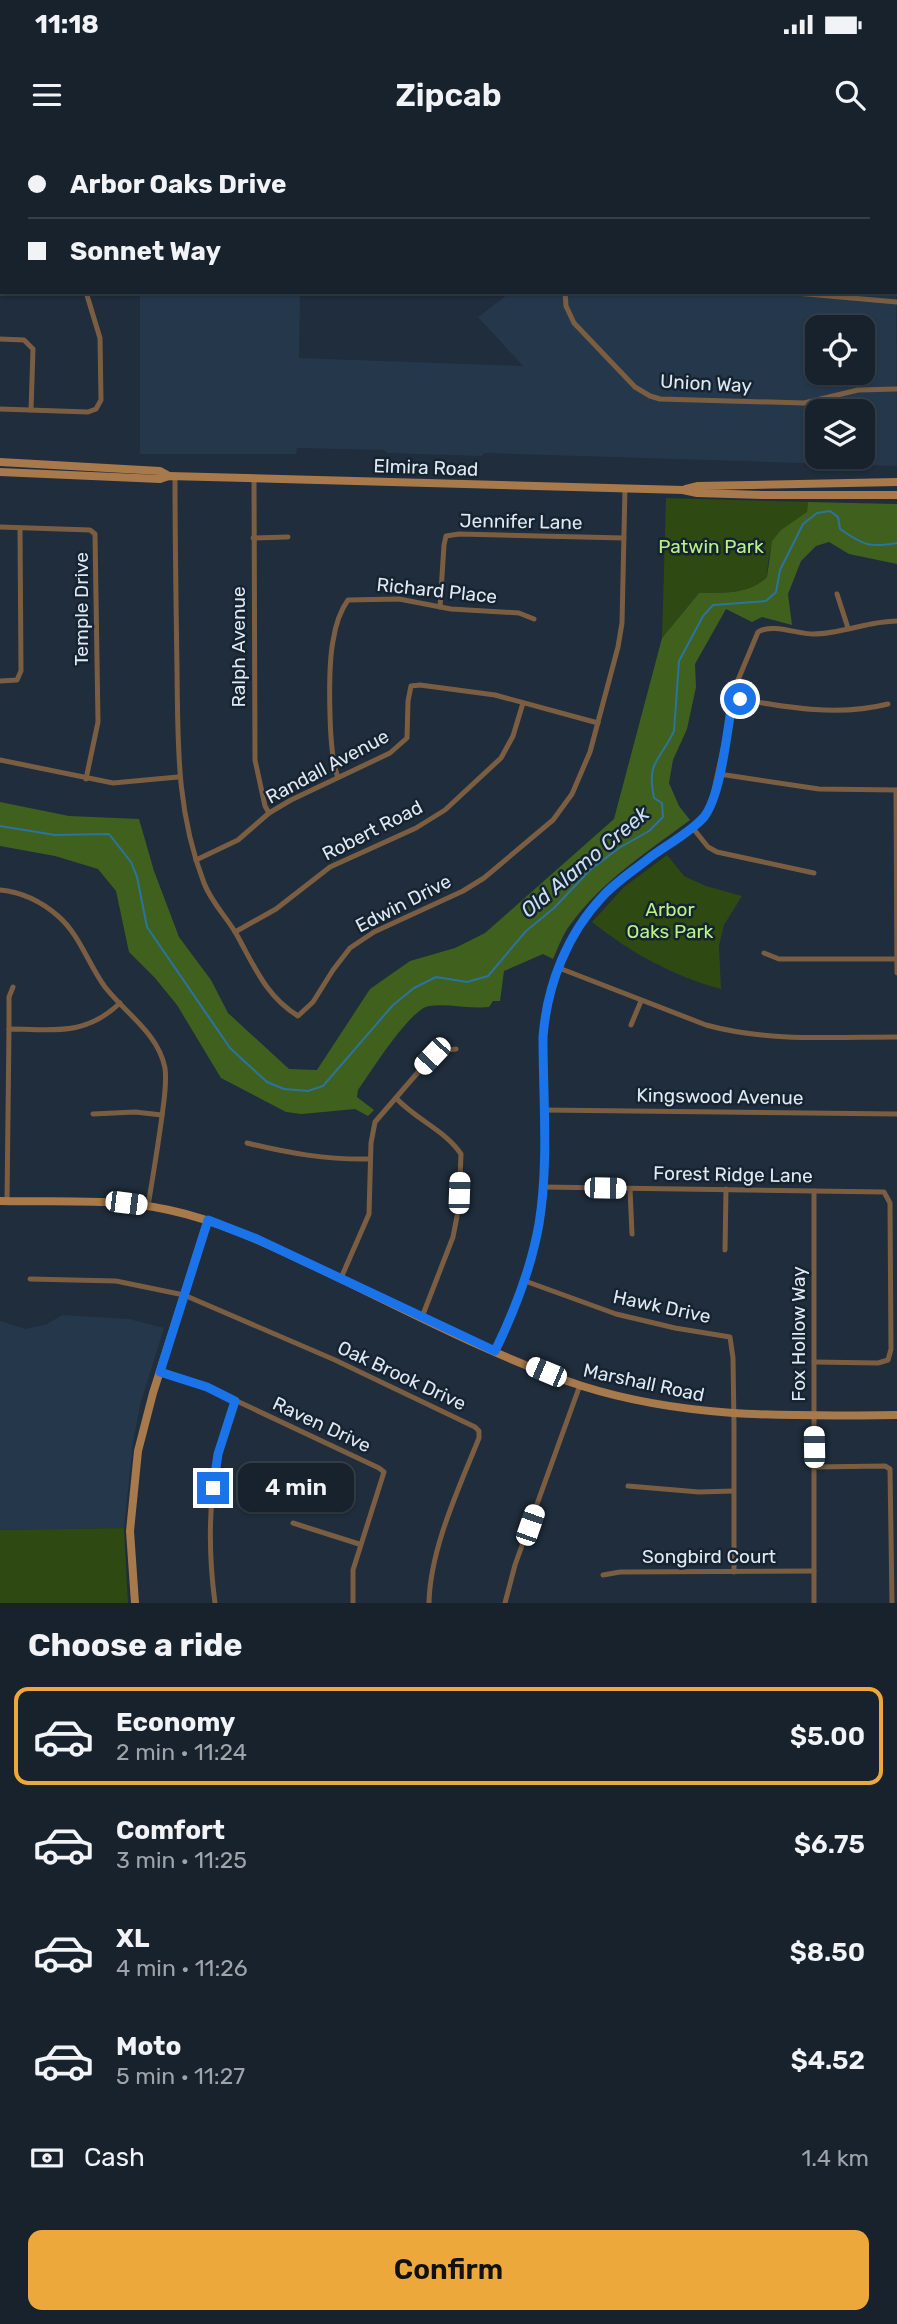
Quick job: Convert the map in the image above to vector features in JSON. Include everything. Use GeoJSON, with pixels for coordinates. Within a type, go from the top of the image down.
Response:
{"type":"FeatureCollection","features":[{"type":"Feature","properties":{"kind":"street"},"geometry":{"type":"LineString","coordinates":[[0,410],[88,412],[96,409],[101,400],[99,329],[87,294]]}},
{"type":"Feature","properties":{"kind":"street","name":"Union Way"},"geometry":{"type":"LineString","coordinates":[[565,294],[566,306],[574,323],[635,387],[660,399],[804,403],[858,390],[897,389]]}},
{"type":"Feature","properties":{"kind":"street"},"geometry":{"type":"LineString","coordinates":[[807,294],[897,302]]}},
{"type":"Feature","properties":{"kind":"street"},"geometry":{"type":"LineString","coordinates":[[0,339],[24,340],[33,349],[31,410]]}},
{"type":"Feature","properties":{"kind":"street","name":"Elmira Road"},"geometry":{"type":"LineString","coordinates":[[0,462],[160,471],[172,476]]}},
{"type":"Feature","properties":{"kind":"street","name":"Elmira Road"},"geometry":{"type":"LineString","coordinates":[[0,472],[160,479],[172,476],[683,489],[698,486],[897,482]]}},
{"type":"Feature","properties":{"kind":"street","name":"Edwin Drive"},"geometry":{"type":"LineString","coordinates":[[172,476],[178,777],[196,860],[215,905],[235,932],[265,986],[276,1001],[298,1016],[313,1002],[351,948],[374,932],[463,891],[484,878],[553,820],[572,794],[582,775],[618,647],[622,623],[625,488]]}},
{"type":"Feature","properties":{"kind":"street","name":"Ralph Avenue"},"geometry":{"type":"LineString","coordinates":[[254,478],[256,760],[258,778],[269,813]]}},
{"type":"Feature","properties":{"kind":"street","name":"Elmira Road"},"geometry":{"type":"LineString","coordinates":[[683,489],[697,494],[897,495]]}},
{"type":"Feature","properties":{"kind":"street","name":"Temple Drive"},"geometry":{"type":"LineString","coordinates":[[0,527],[90,530],[95,534],[98,722],[86,779]]}},
{"type":"Feature","properties":{"kind":"street"},"geometry":{"type":"LineString","coordinates":[[0,681],[17,680],[21,671],[20,528]]}},
{"type":"Feature","properties":{"kind":"street","name":"Jennifer Lane"},"geometry":{"type":"LineString","coordinates":[[440,607],[446,536],[458,534],[624,538]]}},
{"type":"Feature","properties":{"kind":"street"},"geometry":{"type":"LineString","coordinates":[[253,538],[289,537]]}},
{"type":"Feature","properties":{"kind":"street"},"geometry":{"type":"LineString","coordinates":[[838,594],[848,628]]}},
{"type":"Feature","properties":{"kind":"street","name":"Richard Place"},"geometry":{"type":"LineString","coordinates":[[338,777],[332,758],[331,657],[333,639],[345,603],[351,599],[399,599],[468,611],[519,612],[534,619]]}},
{"type":"Feature","properties":{"kind":"street"},"geometry":{"type":"LineString","coordinates":[[495,1351],[525,1281],[538,1226],[543,1187],[545,1016],[569,943],[586,915],[604,894],[703,818],[711,804],[719,774],[733,698],[748,653],[761,630],[770,628],[820,634],[877,621],[897,621]]}},
{"type":"Feature","properties":{"kind":"street","name":"Randall Avenue"},"geometry":{"type":"LineString","coordinates":[[196,860],[238,840],[269,813],[303,794],[390,753],[407,738],[411,686],[495,695],[598,723]]}},
{"type":"Feature","properties":{"kind":"street"},"geometry":{"type":"LineString","coordinates":[[733,698],[819,711],[840,711],[888,704]]}},
{"type":"Feature","properties":{"kind":"street","name":"Robert Road"},"geometry":{"type":"LineString","coordinates":[[235,932],[276,909],[330,867],[416,828],[445,810],[501,758],[513,736],[523,703]]}},
{"type":"Feature","properties":{"kind":"street"},"geometry":{"type":"LineString","coordinates":[[0,760],[86,779],[120,783],[178,777]]}},
{"type":"Feature","properties":{"kind":"street"},"geometry":{"type":"LineString","coordinates":[[719,774],[819,789],[897,790],[897,974]]}},
{"type":"Feature","properties":{"kind":"street"},"geometry":{"type":"LineString","coordinates":[[692,827],[708,847],[717,852],[814,873]]}},
{"type":"Feature","properties":{"kind":"street"},"geometry":{"type":"LineString","coordinates":[[0,890],[30,899],[59,916],[74,934],[105,987],[151,1036],[160,1053],[166,1083],[148,1206]]}},
{"type":"Feature","properties":{"kind":"street"},"geometry":{"type":"LineString","coordinates":[[764,953],[779,959],[897,959]]}},
{"type":"Feature","properties":{"kind":"street"},"geometry":{"type":"LineString","coordinates":[[559,968],[706,1025],[749,1035],[897,1037]]}},
{"type":"Feature","properties":{"kind":"street"},"geometry":{"type":"LineString","coordinates":[[4,1201],[9,997],[13,987]]}},
{"type":"Feature","properties":{"kind":"street"},"geometry":{"type":"LineString","coordinates":[[631,1025],[641,1000]]}},
{"type":"Feature","properties":{"kind":"street"},"geometry":{"type":"LineString","coordinates":[[9,1029],[84,1027],[96,1023],[120,1003]]}},
{"type":"Feature","properties":{"kind":"street"},"geometry":{"type":"LineString","coordinates":[[341,1278],[369,1214],[370,1159],[375,1122],[432,1056],[440,1051],[456,1049]]}},
{"type":"Feature","properties":{"kind":"street"},"geometry":{"type":"LineString","coordinates":[[396,1098],[402,1106],[433,1127],[461,1154],[459,1206],[453,1237],[422,1317]]}},
{"type":"Feature","properties":{"kind":"street","name":"Kingswood Avenue"},"geometry":{"type":"LineString","coordinates":[[544,1110],[897,1114]]}},
{"type":"Feature","properties":{"kind":"street"},"geometry":{"type":"LineString","coordinates":[[93,1114],[110,1112],[162,1115]]}},
{"type":"Feature","properties":{"kind":"street"},"geometry":{"type":"LineString","coordinates":[[247,1143],[318,1158],[370,1159]]}},
{"type":"Feature","properties":{"kind":"street","name":"Forest Ridge Lane"},"geometry":{"type":"LineString","coordinates":[[543,1187],[884,1192],[890,1199],[891,1349],[888,1360],[878,1363],[814,1362]]}},
{"type":"Feature","properties":{"kind":"street"},"geometry":{"type":"LineString","coordinates":[[630,1189],[632,1234]]}},
{"type":"Feature","properties":{"kind":"street"},"geometry":{"type":"LineString","coordinates":[[725,1250],[726,1189]]}},
{"type":"Feature","properties":{"kind":"street","name":"Fox Hollow Way"},"geometry":{"type":"LineString","coordinates":[[814,1191],[814,1603]]}},
{"type":"Feature","properties":{"kind":"street","name":"Marshall Road"},"geometry":{"type":"LineString","coordinates":[[4,1201],[104,1202],[148,1206],[208,1220],[247,1235],[495,1351],[580,1385],[652,1403],[734,1415],[897,1415]]}},
{"type":"Feature","properties":{"kind":"street"},"geometry":{"type":"LineString","coordinates":[[135,1603],[130,1531],[138,1451],[208,1220]]}},
{"type":"Feature","properties":{"kind":"street"},"geometry":{"type":"LineString","coordinates":[[30,1279],[116,1281],[184,1295]]}},
{"type":"Feature","properties":{"kind":"street","name":"Hawk Drive"},"geometry":{"type":"LineString","coordinates":[[525,1281],[615,1314],[730,1337],[734,1415],[734,1572]]}},
{"type":"Feature","properties":{"kind":"street","name":"Oak Brook Drive"},"geometry":{"type":"LineString","coordinates":[[184,1295],[335,1360],[479,1431],[479,1438],[439,1547],[429,1583],[429,1603]]}},
{"type":"Feature","properties":{"kind":"street","name":"Raven Drive"},"geometry":{"type":"LineString","coordinates":[[160,1372],[207,1387],[384,1472],[359,1544],[351,1581],[353,1603]]}},
{"type":"Feature","properties":{"kind":"street"},"geometry":{"type":"LineString","coordinates":[[505,1603],[524,1541],[580,1385]]}},
{"type":"Feature","properties":{"kind":"street"},"geometry":{"type":"LineString","coordinates":[[215,1603],[210,1541],[213,1488],[218,1454],[235,1401]]}},
{"type":"Feature","properties":{"kind":"street"},"geometry":{"type":"LineString","coordinates":[[814,1467],[885,1466],[890,1469],[892,1603]]}},
{"type":"Feature","properties":{"kind":"street"},"geometry":{"type":"LineString","coordinates":[[628,1486],[699,1492],[733,1491]]}},
{"type":"Feature","properties":{"kind":"street"},"geometry":{"type":"LineString","coordinates":[[293,1523],[359,1544]]}},
{"type":"Feature","properties":{"kind":"street","name":"Songbird Court"},"geometry":{"type":"LineString","coordinates":[[603,1575],[814,1571]]}},
{"type":"Feature","properties":{"kind":"shaded area"},"geometry":{"type":"Polygon","coordinates":[[[140,294],[300,294],[299,358],[523,366],[478,317],[508,294],[896,294],[897,466],[875,465],[875,399],[805,399],[805,463],[485,453],[481,456],[297,448],[296,454],[140,454],[140,294]]]}},
{"type":"Feature","properties":{"kind":"shaded area"},"geometry":{"type":"Polygon","coordinates":[[[62,1315],[129,1319],[164,1328],[140,1405],[133,1442],[124,1528],[0,1530],[0,1321],[26,1329],[47,1324],[62,1315]]]}},
{"type":"Feature","properties":{"kind":"green space","name":"Patwin Park"},"geometry":{"type":"Polygon","coordinates":[[[666,498],[808,502],[807,512],[773,543],[767,577],[744,590],[699,593],[662,638],[666,498]]]}},
{"type":"Feature","properties":{"kind":"green space"},"geometry":{"type":"Polygon","coordinates":[[[808,502],[897,504],[897,564],[849,554],[829,542],[816,546],[801,561],[788,594],[792,625],[762,617],[752,622],[726,609],[695,664],[696,687],[687,729],[673,760],[669,783],[679,806],[690,820],[626,868],[596,895],[567,929],[553,959],[543,954],[504,971],[500,1001],[493,1001],[489,1007],[429,1006],[412,1018],[358,1090],[357,1097],[374,1110],[368,1116],[355,1109],[302,1114],[286,1112],[221,1078],[177,1005],[129,952],[116,891],[98,869],[55,856],[0,846],[0,802],[69,816],[139,819],[154,871],[179,937],[211,980],[228,1013],[289,1069],[317,1070],[370,989],[410,961],[455,948],[485,933],[614,819],[662,638],[699,593],[744,590],[767,577],[772,541],[781,530],[807,512],[808,502]]]}},
{"type":"Feature","properties":{"kind":"green space","name":"Arbor Oaks Park"},"geometry":{"type":"Polygon","coordinates":[[[667,855],[684,876],[706,886],[742,896],[724,925],[719,946],[721,989],[653,962],[592,922],[624,887],[667,855]]]}},
{"type":"Feature","properties":{"kind":"green space"},"geometry":{"type":"Polygon","coordinates":[[[124,1528],[128,1603],[0,1603],[0,1530],[124,1528]]]}},
{"type":"Feature","properties":{"kind":"waterway","name":"Old Alamo Creek"},"geometry":{"type":"LineString","coordinates":[[0,826],[55,835],[109,834],[131,862],[137,877],[147,927],[230,1048],[267,1082],[284,1089],[308,1091],[323,1086],[393,1005],[414,988],[436,977],[467,982],[488,976],[526,931],[554,908],[590,870],[619,848],[649,831],[663,817],[662,803],[654,798],[653,768],[674,731],[679,661],[703,616],[713,605],[766,601],[776,592],[780,570],[803,524],[817,513],[830,511],[838,517],[840,529],[861,542],[873,545],[897,543]]}},
{"type":"Feature","properties":{"kind":"route"},"geometry":{"type":"LineString","coordinates":[[213,1488],[218,1454],[235,1401],[207,1387],[160,1372],[208,1220],[257,1239],[495,1351],[525,1281],[538,1226],[543,1187],[543,1037],[553,982],[569,943],[586,915],[604,894],[703,818],[716,790],[733,698],[740,699]]}}]}
